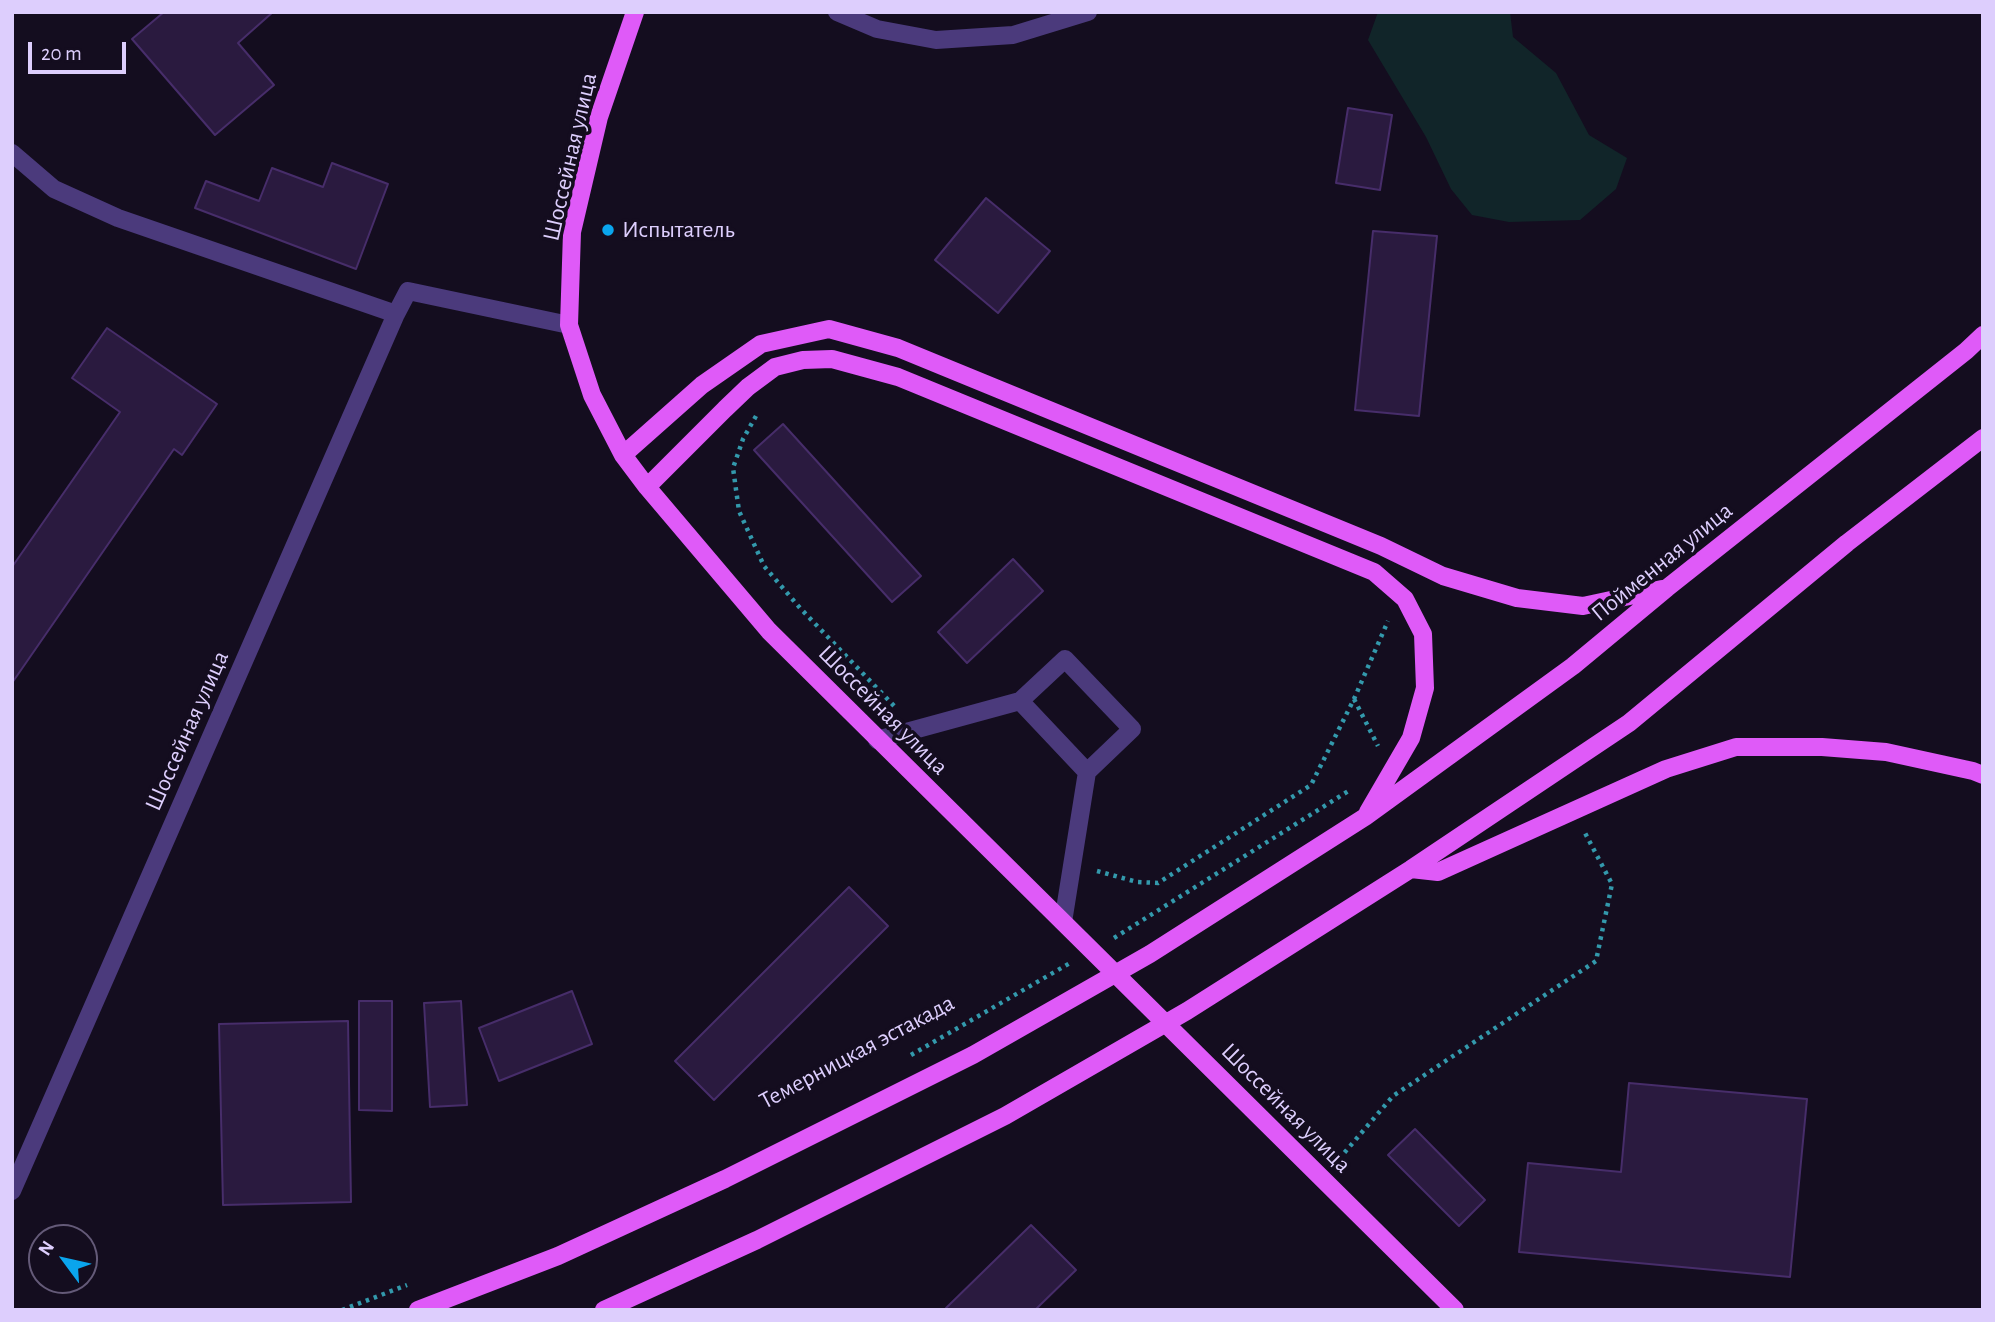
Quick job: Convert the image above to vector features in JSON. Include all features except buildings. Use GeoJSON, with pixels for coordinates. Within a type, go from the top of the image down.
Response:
{"type":"FeatureCollection","features":[{"type":"Feature","properties":{"kind":"main road","name":"Шоссейная улица"},"geometry":{"type":"LineString","coordinates":[[635,12],[599,117],[572,232],[569,326],[592,395],[623,455],[769,631],[1455,1310]]}},
{"type":"Feature","properties":{"kind":"main road"},"geometry":{"type":"LineString","coordinates":[[623,455],[702,385],[761,344],[829,329],[898,348],[1381,546],[1443,576],[1517,598],[1583,606],[1667,588]]}},
{"type":"Feature","properties":{"kind":"main road","name":"Пойменная улица"},"geometry":{"type":"LineString","coordinates":[[1365,817],[1573,666],[1983,335]]}},
{"type":"Feature","properties":{"kind":"main road"},"geometry":{"type":"LineString","coordinates":[[418,1310],[558,1256],[725,1179],[973,1055],[1150,954],[1365,817],[1411,738],[1425,688],[1423,634],[1405,599],[1374,572],[898,377],[832,359],[803,360],[775,367],[748,387],[647,487]]}},
{"type":"Feature","properties":{"kind":"main road"},"geometry":{"type":"LineString","coordinates":[[604,1310],[757,1240],[1005,1116],[1187,1011],[1405,873],[1629,723],[1847,543],[1983,438]]}},
{"type":"Feature","properties":{"kind":"main road"},"geometry":{"type":"LineString","coordinates":[[1405,873],[1438,872],[1665,769],[1735,747],[1822,747],[1886,752],[1983,775]]}},
{"type":"Feature","properties":{"kind":"street"},"geometry":{"type":"LineString","coordinates":[[837,12],[877,29],[936,40],[1013,35],[1088,12]]}},
{"type":"Feature","properties":{"kind":"street"},"geometry":{"type":"LineString","coordinates":[[12,153],[54,189],[118,218],[396,314]]}},
{"type":"Feature","properties":{"kind":"street","name":"Шоссейная улица"},"geometry":{"type":"LineString","coordinates":[[12,1191],[408,290],[569,326]]}},
{"type":"Feature","properties":{"kind":"street"},"geometry":{"type":"LineString","coordinates":[[877,740],[1020,701],[1065,659],[1132,729],[1087,772],[1063,922]]}},
{"type":"Feature","properties":{"kind":"street"},"geometry":{"type":"LineString","coordinates":[[1020,701],[1087,772]]}},
{"type":"Feature","properties":{"kind":"path"},"geometry":{"type":"LineString","coordinates":[[761,408],[743,439],[733,468],[739,511],[764,566],[800,608],[916,729]]}},
{"type":"Feature","properties":{"kind":"path"},"geometry":{"type":"LineString","coordinates":[[1072,864],[1137,882],[1158,883],[1311,785],[1354,699],[1393,610]]}},
{"type":"Feature","properties":{"kind":"path"},"geometry":{"type":"LineString","coordinates":[[1354,699],[1381,753]]}},
{"type":"Feature","properties":{"kind":"path"},"geometry":{"type":"LineString","coordinates":[[1112,939],[1354,787]]}},
{"type":"Feature","properties":{"kind":"path"},"geometry":{"type":"LineString","coordinates":[[1322,1179],[1393,1096],[1596,961],[1612,884],[1579,822]]}},
{"type":"Feature","properties":{"kind":"path","name":"Темерницкая эстакада"},"geometry":{"type":"LineString","coordinates":[[904,1059],[1077,959]]}},
{"type":"Feature","properties":{"kind":"path"},"geometry":{"type":"LineString","coordinates":[[342,1310],[418,1281]]}},
{"type":"Feature","properties":{"kind":"green space"},"geometry":{"type":"Polygon","coordinates":[[[1378,12],[1510,12],[1513,37],[1556,73],[1589,135],[1627,158],[1616,189],[1580,220],[1509,222],[1472,215],[1451,189],[1426,137],[1368,40],[1378,12]]]}},
{"type":"Feature","properties":{"kind":"place","name":"Испытатель"},"geometry":{"type":"Point","coordinates":[608,230]}}]}
